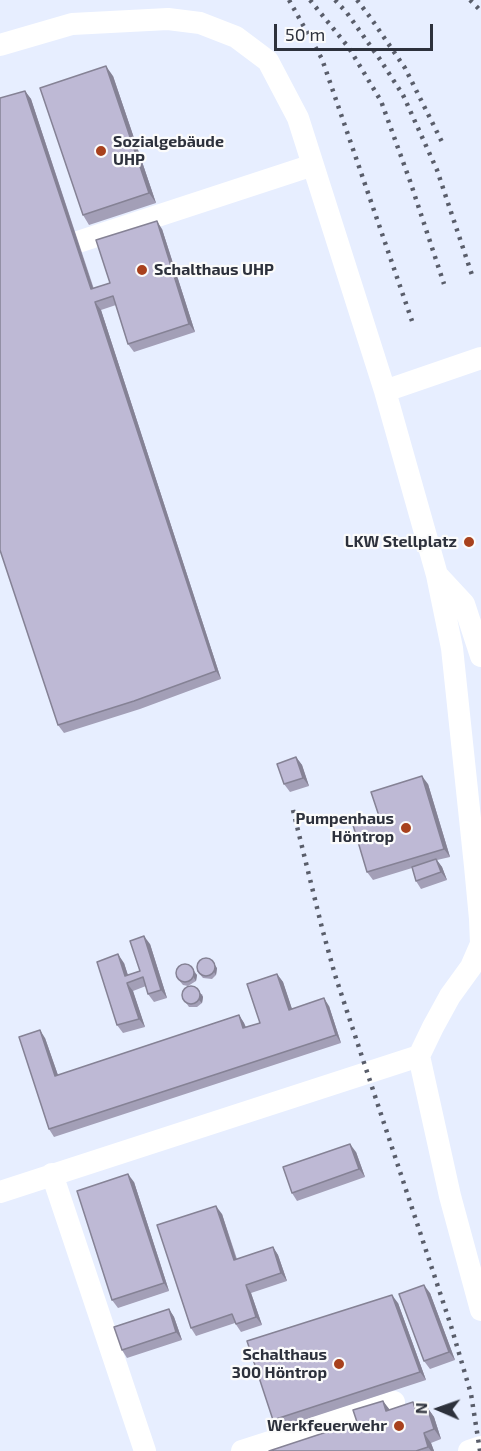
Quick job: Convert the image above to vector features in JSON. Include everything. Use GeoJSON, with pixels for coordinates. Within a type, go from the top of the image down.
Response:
{"type":"FeatureCollection","features":[{"type":"Feature","properties":{"kind":"lane"},"geometry":{"type":"LineString","coordinates":[[0,45],[72,24],[168,19],[200,23],[236,37],[268,61],[298,118],[385,391],[437,575],[452,648],[478,865],[481,944],[471,967],[450,996],[419,1056],[450,1196],[481,1310]]}},
{"type":"Feature","properties":{"kind":"lane"},"geometry":{"type":"LineString","coordinates":[[78,242],[313,165]]}},
{"type":"Feature","properties":{"kind":"lane"},"geometry":{"type":"LineString","coordinates":[[385,391],[481,358]]}},
{"type":"Feature","properties":{"kind":"lane"},"geometry":{"type":"LineString","coordinates":[[437,575],[464,604],[481,656]]}},
{"type":"Feature","properties":{"kind":"lane"},"geometry":{"type":"LineString","coordinates":[[0,1192],[419,1056]]}},
{"type":"Feature","properties":{"kind":"lane"},"geometry":{"type":"LineString","coordinates":[[52,1174],[145,1451]]}},
{"type":"Feature","properties":{"kind":"lane"},"geometry":{"type":"LineString","coordinates":[[242,1451],[394,1402]]}},
{"type":"Feature","properties":{"kind":"lane"},"geometry":{"type":"LineString","coordinates":[[469,1451],[481,1447]]}},
{"type":"Feature","properties":{"kind":"building","name":"Sozialgebäude UHP"},"geometry":{"type":"Polygon","coordinates":[[[106,66],[149,193],[83,215],[40,88],[106,66]]]}},
{"type":"Feature","properties":{"kind":"building"},"geometry":{"type":"Polygon","coordinates":[[[25,91],[91,289],[110,283],[96,240],[157,221],[189,324],[128,344],[113,296],[95,302],[216,671],[134,701],[58,725],[0,550],[0,98],[25,91]]]}},
{"type":"Feature","properties":{"kind":"building"},"geometry":{"type":"Polygon","coordinates":[[[296,757],[303,778],[284,784],[277,764],[296,757]]]}},
{"type":"Feature","properties":{"kind":"building","name":"Pumpenhaus Höntrop"},"geometry":{"type":"Polygon","coordinates":[[[422,776],[444,849],[367,872],[353,825],[379,816],[371,792],[422,776]]]}},
{"type":"Feature","properties":{"kind":"building"},"geometry":{"type":"Polygon","coordinates":[[[436,859],[441,872],[416,881],[412,867],[436,859]]]}},
{"type":"Feature","properties":{"kind":"building"},"geometry":{"type":"Polygon","coordinates":[[[144,936],[161,990],[148,994],[143,977],[127,983],[139,1019],[117,1025],[97,962],[118,954],[125,976],[140,971],[130,941],[144,936]]]}},
{"type":"Feature","properties":{"kind":"building"},"geometry":{"type":"Polygon","coordinates":[[[206,958],[212,961],[215,967],[212,973],[206,976],[200,973],[197,967],[200,961],[206,958]]]}},
{"type":"Feature","properties":{"kind":"building"},"geometry":{"type":"Polygon","coordinates":[[[185,964],[193,969],[194,973],[189,981],[185,982],[177,977],[176,973],[181,965],[185,964]]]}},
{"type":"Feature","properties":{"kind":"building"},"geometry":{"type":"Polygon","coordinates":[[[277,974],[289,1010],[324,998],[336,1035],[49,1129],[19,1037],[40,1030],[55,1076],[239,1015],[243,1028],[260,1023],[247,984],[277,974]]]}},
{"type":"Feature","properties":{"kind":"building"},"geometry":{"type":"Polygon","coordinates":[[[191,986],[197,989],[200,995],[197,1001],[191,1004],[185,1001],[182,995],[185,989],[191,986]]]}},
{"type":"Feature","properties":{"kind":"building"},"geometry":{"type":"Polygon","coordinates":[[[350,1144],[359,1169],[292,1193],[283,1167],[350,1144]]]}},
{"type":"Feature","properties":{"kind":"building"},"geometry":{"type":"Polygon","coordinates":[[[128,1174],[164,1283],[112,1300],[77,1191],[128,1174]]]}},
{"type":"Feature","properties":{"kind":"building"},"geometry":{"type":"Polygon","coordinates":[[[216,1206],[234,1260],[273,1247],[281,1273],[246,1285],[256,1317],[236,1324],[232,1314],[191,1328],[157,1225],[216,1206]]]}},
{"type":"Feature","properties":{"kind":"building"},"geometry":{"type":"Polygon","coordinates":[[[424,1285],[449,1352],[424,1361],[399,1294],[424,1285]]]}},
{"type":"Feature","properties":{"kind":"building","name":"Schalthaus 300 Höntrop"},"geometry":{"type":"Polygon","coordinates":[[[392,1295],[420,1372],[273,1420],[247,1341],[392,1295]]]}},
{"type":"Feature","properties":{"kind":"building"},"geometry":{"type":"Polygon","coordinates":[[[169,1309],[176,1332],[122,1350],[114,1327],[169,1309]]]}},
{"type":"Feature","properties":{"kind":"building","name":"Werkfeuerwehr"},"geometry":{"type":"Polygon","coordinates":[[[383,1401],[386,1411],[413,1402],[416,1411],[427,1407],[434,1429],[424,1433],[428,1447],[416,1451],[269,1451],[357,1422],[353,1410],[383,1401]]]}},
{"type":"Feature","properties":{"kind":"railway"},"geometry":{"type":"LineString","coordinates":[[289,0],[322,59],[412,321]]}},
{"type":"Feature","properties":{"kind":"railway"},"geometry":{"type":"LineString","coordinates":[[310,0],[349,48],[381,101],[444,284]]}},
{"type":"Feature","properties":{"kind":"railway"},"geometry":{"type":"LineString","coordinates":[[335,0],[347,13],[403,95],[437,170],[472,275]]}},
{"type":"Feature","properties":{"kind":"railway"},"geometry":{"type":"LineString","coordinates":[[357,0],[405,68],[443,144]]}},
{"type":"Feature","properties":{"kind":"railway"},"geometry":{"type":"LineString","coordinates":[[470,0],[481,11]]}},
{"type":"Feature","properties":{"kind":"railway"},"geometry":{"type":"LineString","coordinates":[[293,810],[335,975],[451,1326],[471,1394],[480,1451]]}},
{"type":"Feature","properties":{"kind":"place","name":"Sozialgebäude UHP"},"geometry":{"type":"Point","coordinates":[101,151]}},
{"type":"Feature","properties":{"kind":"place","name":"Schalthaus UHP"},"geometry":{"type":"Point","coordinates":[142,270]}},
{"type":"Feature","properties":{"kind":"place","name":"LKW Stellplatz"},"geometry":{"type":"Point","coordinates":[469,542]}},
{"type":"Feature","properties":{"kind":"place","name":"Pumpenhaus Höntrop"},"geometry":{"type":"Point","coordinates":[406,828]}},
{"type":"Feature","properties":{"kind":"place","name":"Schalthaus 300 Höntrop"},"geometry":{"type":"Point","coordinates":[339,1364]}},
{"type":"Feature","properties":{"kind":"place","name":"Werkfeuerwehr"},"geometry":{"type":"Point","coordinates":[399,1426]}}]}
